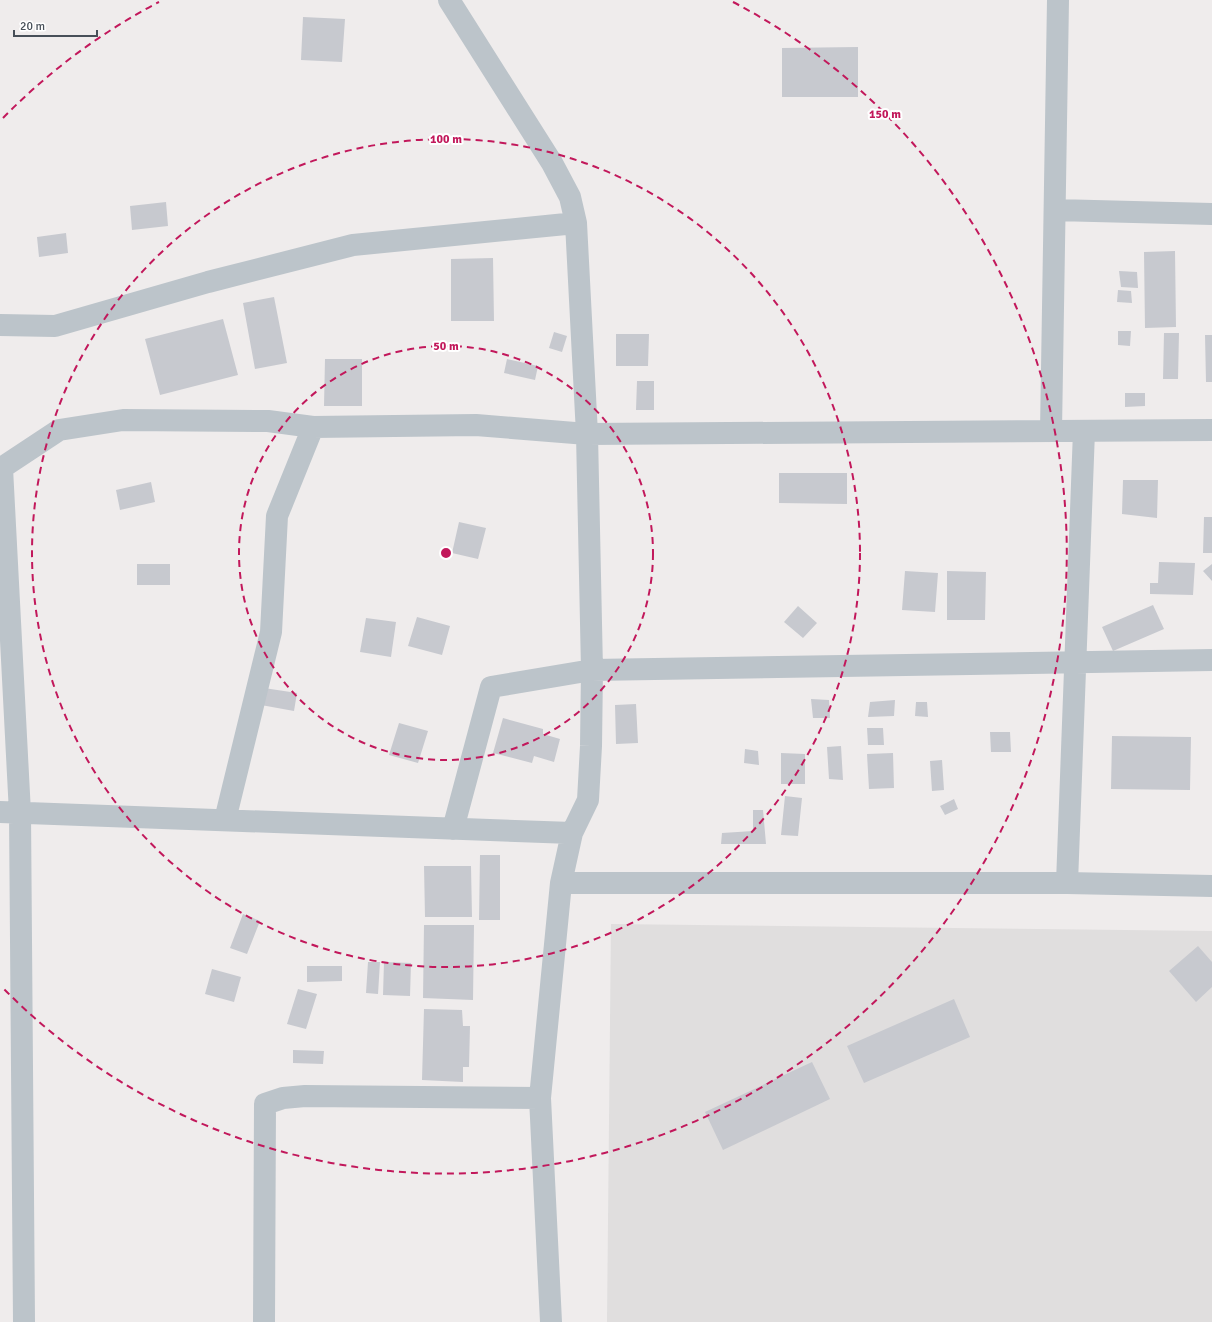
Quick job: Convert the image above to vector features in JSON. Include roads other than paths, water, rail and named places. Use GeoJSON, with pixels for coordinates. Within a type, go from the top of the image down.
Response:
{"type":"FeatureCollection","features":[{"type":"Feature","properties":{"kind":"street"},"geometry":{"type":"LineString","coordinates":[[449,0],[552,163],[570,197],[576,223],[587,434],[592,670],[591,746],[588,800],[572,833],[561,883],[540,1098],[551,1322]]}},
{"type":"Feature","properties":{"kind":"street"},"geometry":{"type":"LineString","coordinates":[[1051,431],[1058,0]]}},
{"type":"Feature","properties":{"kind":"street"},"geometry":{"type":"LineString","coordinates":[[1055,210],[1212,214]]}},
{"type":"Feature","properties":{"kind":"street"},"geometry":{"type":"LineString","coordinates":[[0,325],[55,326],[208,282],[354,245],[576,223]]}},
{"type":"Feature","properties":{"kind":"street"},"geometry":{"type":"LineString","coordinates":[[24,1322],[1,468],[59,430],[123,420],[268,421],[313,427],[476,425],[587,434],[1212,430]]}},
{"type":"Feature","properties":{"kind":"street"},"geometry":{"type":"LineString","coordinates":[[225,820],[271,632],[277,516],[313,427]]}},
{"type":"Feature","properties":{"kind":"street"},"geometry":{"type":"LineString","coordinates":[[1067,883],[1077,662],[1084,431]]}},
{"type":"Feature","properties":{"kind":"street"},"geometry":{"type":"LineString","coordinates":[[453,828],[491,687],[592,670],[1212,660]]}},
{"type":"Feature","properties":{"kind":"street"},"geometry":{"type":"LineString","coordinates":[[10,812],[572,833]]}},
{"type":"Feature","properties":{"kind":"street"},"geometry":{"type":"LineString","coordinates":[[561,883],[1067,883],[1212,886]]}},
{"type":"Feature","properties":{"kind":"street"},"geometry":{"type":"LineString","coordinates":[[264,1322],[265,1104],[283,1098],[305,1096],[540,1098]]}}]}
